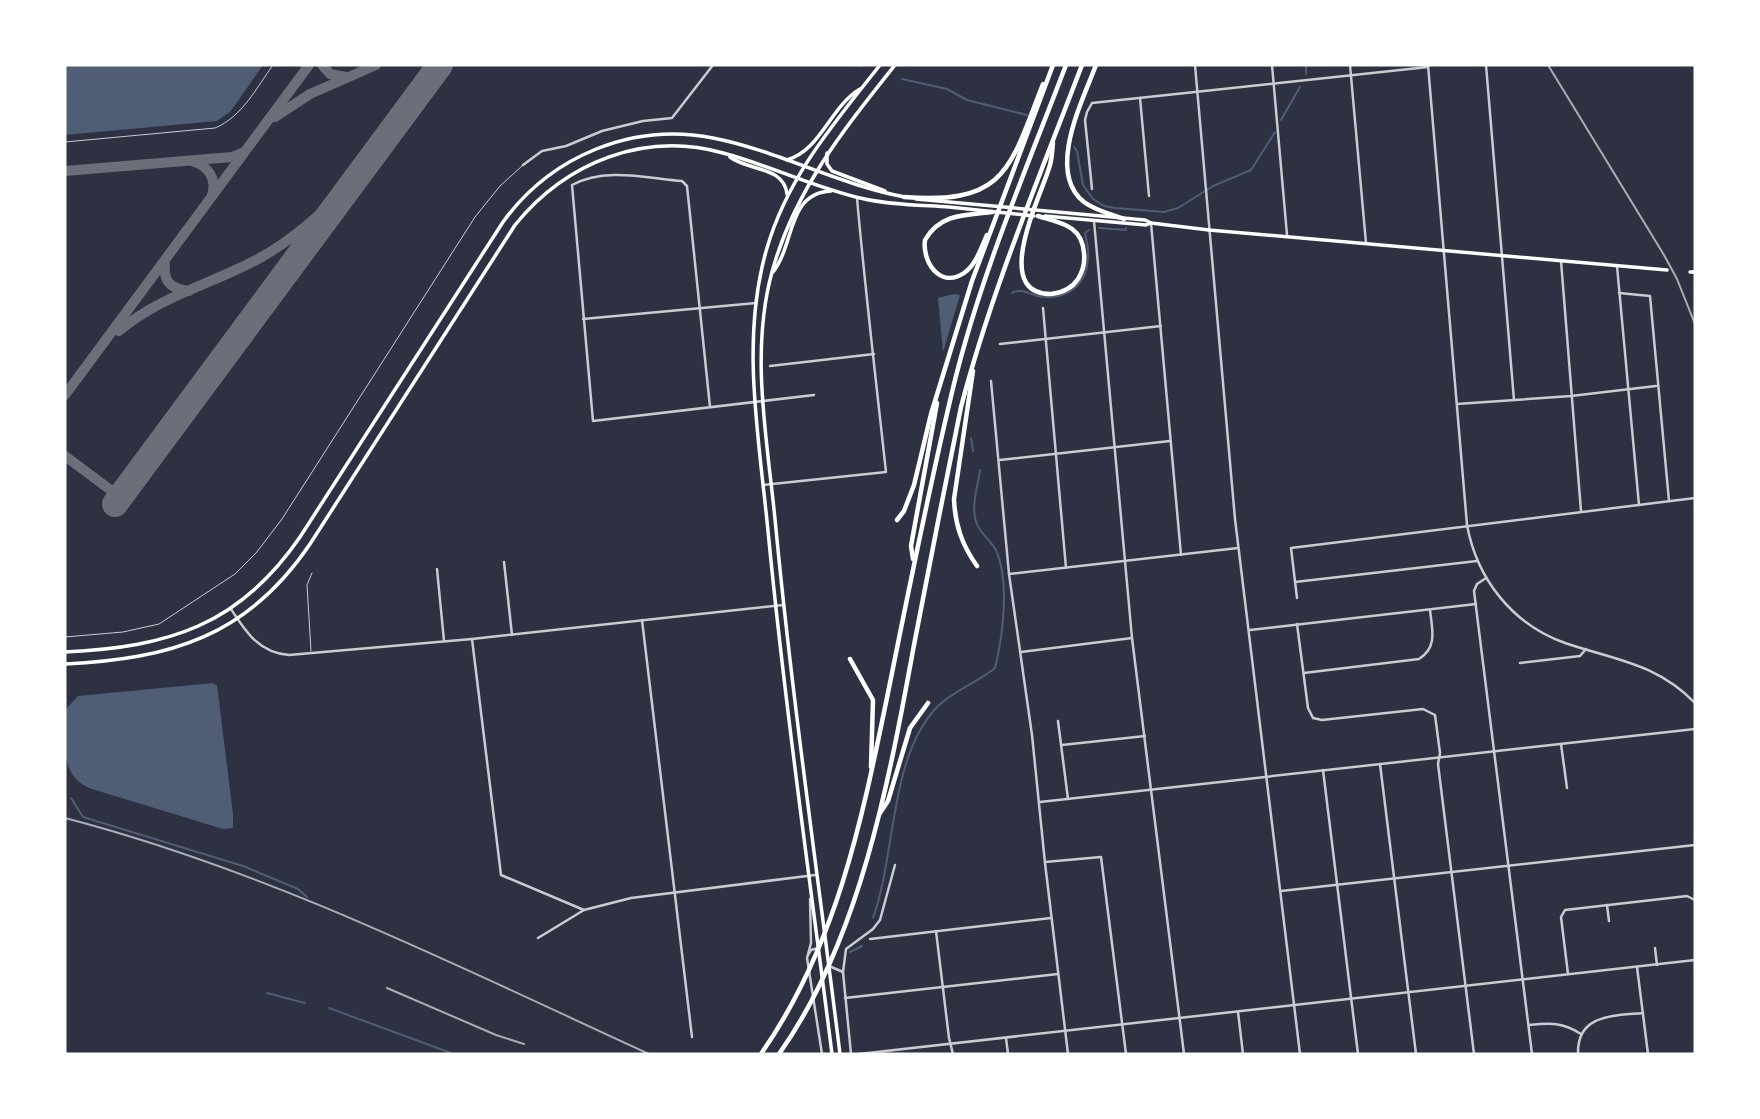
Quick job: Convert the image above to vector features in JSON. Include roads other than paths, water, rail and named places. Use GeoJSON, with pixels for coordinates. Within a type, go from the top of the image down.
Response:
{"type":"FeatureCollection","features":[{"type":"Feature","properties":{"kind":"highway"},"geometry":{"type":"LineString","coordinates":[[992,212],[949,217],[933,228],[924,246],[930,267],[945,277],[963,274],[978,256],[1001,204],[1053,65]]}},
{"type":"Feature","properties":{"kind":"highway"},"geometry":{"type":"LineString","coordinates":[[904,197],[942,199],[963,196],[979,191],[999,177],[1012,159],[1053,65]]}},
{"type":"Feature","properties":{"kind":"highway"},"geometry":{"type":"LineString","coordinates":[[761,1054],[792,1007],[810,970],[850,860],[954,383],[981,292],[1066,65]]}},
{"type":"Feature","properties":{"kind":"highway"},"geometry":{"type":"LineString","coordinates":[[779,1054],[811,1002],[825,973],[844,924],[878,816],[895,749],[961,407],[976,352],[1022,220],[1082,65]]}},
{"type":"Feature","properties":{"kind":"highway"},"geometry":{"type":"LineString","coordinates":[[1096,65],[1073,130],[1067,177],[1074,191],[1087,204],[1124,219]]}},
{"type":"Feature","properties":{"kind":"highway"},"geometry":{"type":"LineString","coordinates":[[1038,216],[1069,226],[1081,239],[1084,254],[1082,269],[1076,282],[1067,289],[1053,293],[1042,292],[1025,279],[1021,266],[1021,254],[1030,221],[1051,162],[1054,137]]}},
{"type":"Feature","properties":{"kind":"highway"},"geometry":{"type":"LineString","coordinates":[[897,520],[904,511],[914,485],[931,414],[966,299],[995,218]]}},
{"type":"Feature","properties":{"kind":"highway"},"geometry":{"type":"LineString","coordinates":[[976,352],[954,499],[960,538],[977,566]]}},
{"type":"Feature","properties":{"kind":"highway"},"geometry":{"type":"LineString","coordinates":[[914,564],[911,546],[941,384]]}},
{"type":"Feature","properties":{"kind":"highway"},"geometry":{"type":"LineString","coordinates":[[850,659],[873,700],[871,773]]}},
{"type":"Feature","properties":{"kind":"highway"},"geometry":{"type":"LineString","coordinates":[[878,816],[888,801],[910,728],[928,703]]}},
{"type":"Feature","properties":{"kind":"main road"},"geometry":{"type":"LineString","coordinates":[[832,1054],[807,876],[775,606],[753,356],[756,303],[767,250],[787,196],[803,167],[880,65]]}},
{"type":"Feature","properties":{"kind":"main road"},"geometry":{"type":"LineString","coordinates":[[840,1054],[815,875],[783,605],[764,401],[762,335],[771,274],[789,221],[827,153],[895,65]]}},
{"type":"Feature","properties":{"kind":"main road"},"geometry":{"type":"LineString","coordinates":[[785,161],[805,152],[849,95],[862,88]]}},
{"type":"Feature","properties":{"kind":"main road"},"geometry":{"type":"LineString","coordinates":[[65,652],[153,642],[187,631],[231,609],[258,587],[288,555],[519,201],[560,167],[589,151],[636,137],[681,134],[713,138],[904,197],[1209,230],[1667,270]]}},
{"type":"Feature","properties":{"kind":"main road"},"geometry":{"type":"LineString","coordinates":[[65,664],[122,660],[165,652],[205,637],[237,619],[277,586],[301,558],[507,237],[535,201],[587,165],[634,149],[683,146],[726,153],[834,191],[874,201],[1146,225],[1151,223]]}},
{"type":"Feature","properties":{"kind":"main road"},"geometry":{"type":"LineString","coordinates":[[726,153],[737,162],[780,177],[786,184],[787,196]]}},
{"type":"Feature","properties":{"kind":"main road"},"geometry":{"type":"LineString","coordinates":[[827,153],[827,164],[832,171],[890,194]]}},
{"type":"Feature","properties":{"kind":"main road"},"geometry":{"type":"LineString","coordinates":[[771,274],[780,262],[805,200],[814,193],[834,191]]}},
{"type":"Feature","properties":{"kind":"street"},"geometry":{"type":"LineString","coordinates":[[523,165],[542,151],[566,146],[602,131],[643,121],[672,118],[713,65]]}},
{"type":"Feature","properties":{"kind":"street"},"geometry":{"type":"LineString","coordinates":[[1195,65],[1238,548],[1300,1054]]}},
{"type":"Feature","properties":{"kind":"street"},"geometry":{"type":"LineString","coordinates":[[1272,65],[1287,235]]}},
{"type":"Feature","properties":{"kind":"street"},"geometry":{"type":"LineString","coordinates":[[1350,65],[1366,243]]}},
{"type":"Feature","properties":{"kind":"street"},"geometry":{"type":"LineString","coordinates":[[1486,65],[1514,400]]}},
{"type":"Feature","properties":{"kind":"street"},"geometry":{"type":"LineString","coordinates":[[1092,189],[1085,120],[1092,103],[1428,66],[1467,524],[1477,561],[1501,599],[1529,624],[1553,638],[1650,669],[1672,682],[1695,703]]}},
{"type":"Feature","properties":{"kind":"street"},"geometry":{"type":"LineString","coordinates":[[1140,98],[1149,195]]}},
{"type":"Feature","properties":{"kind":"street"},"geometry":{"type":"LineString","coordinates":[[710,407],[687,186],[682,181],[614,174],[588,177],[572,185],[593,421],[814,395]]}},
{"type":"Feature","properties":{"kind":"street"},"geometry":{"type":"LineString","coordinates":[[763,485],[886,472],[874,354],[865,299],[858,198]]}},
{"type":"Feature","properties":{"kind":"street"},"geometry":{"type":"LineString","coordinates":[[1094,220],[1132,638],[1184,1054]]}},
{"type":"Feature","properties":{"kind":"street"},"geometry":{"type":"LineString","coordinates":[[1151,223],[1181,555]]}},
{"type":"Feature","properties":{"kind":"street"},"geometry":{"type":"LineString","coordinates":[[1561,261],[1581,511]]}},
{"type":"Feature","properties":{"kind":"street"},"geometry":{"type":"LineString","coordinates":[[1617,266],[1639,505]]}},
{"type":"Feature","properties":{"kind":"street"},"geometry":{"type":"LineString","coordinates":[[1619,293],[1650,296],[1669,501]]}},
{"type":"Feature","properties":{"kind":"street"},"geometry":{"type":"LineString","coordinates":[[583,319],[756,303]]}},
{"type":"Feature","properties":{"kind":"street"},"geometry":{"type":"LineString","coordinates":[[1043,308],[1066,568]]}},
{"type":"Feature","properties":{"kind":"street"},"geometry":{"type":"LineString","coordinates":[[1000,344],[1161,326]]}},
{"type":"Feature","properties":{"kind":"street"},"geometry":{"type":"LineString","coordinates":[[770,366],[874,354]]}},
{"type":"Feature","properties":{"kind":"street"},"geometry":{"type":"LineString","coordinates":[[991,381],[1009,574],[1040,802],[1068,1054]]}},
{"type":"Feature","properties":{"kind":"street"},"geometry":{"type":"LineString","coordinates":[[1457,404],[1571,396],[1657,386]]}},
{"type":"Feature","properties":{"kind":"street"},"geometry":{"type":"LineString","coordinates":[[999,460],[1170,441]]}},
{"type":"Feature","properties":{"kind":"street"},"geometry":{"type":"LineString","coordinates":[[1297,598],[1292,548],[1461,528],[1467,524],[1695,498]]}},
{"type":"Feature","properties":{"kind":"street"},"geometry":{"type":"LineString","coordinates":[[1009,574],[1238,548]]}},
{"type":"Feature","properties":{"kind":"street"},"geometry":{"type":"LineString","coordinates":[[1295,582],[1477,561]]}},
{"type":"Feature","properties":{"kind":"street"},"geometry":{"type":"LineString","coordinates":[[504,562],[512,635]]}},
{"type":"Feature","properties":{"kind":"street"},"geometry":{"type":"LineString","coordinates":[[437,569],[444,642]]}},
{"type":"Feature","properties":{"kind":"street"},"geometry":{"type":"LineString","coordinates":[[1486,578],[1475,586],[1476,604],[1532,1054]]}},
{"type":"Feature","properties":{"kind":"street"},"geometry":{"type":"LineString","coordinates":[[1248,630],[1476,604]]}},
{"type":"Feature","properties":{"kind":"street"},"geometry":{"type":"LineString","coordinates":[[231,609],[255,641],[267,651],[289,655],[444,642],[783,605]]}},
{"type":"Feature","properties":{"kind":"street"},"geometry":{"type":"LineString","coordinates":[[1303,673],[1419,659],[1430,649],[1433,641],[1430,610]]}},
{"type":"Feature","properties":{"kind":"street"},"geometry":{"type":"LineString","coordinates":[[642,620],[692,1037]]}},
{"type":"Feature","properties":{"kind":"street"},"geometry":{"type":"LineString","coordinates":[[1297,624],[1309,712],[1316,720],[1429,710],[1434,715],[1475,1054]]}},
{"type":"Feature","properties":{"kind":"street"},"geometry":{"type":"LineString","coordinates":[[1021,652],[1132,638]]}},
{"type":"Feature","properties":{"kind":"street"},"geometry":{"type":"LineString","coordinates":[[472,639],[501,875],[584,910]]}},
{"type":"Feature","properties":{"kind":"street"},"geometry":{"type":"LineString","coordinates":[[1520,663],[1580,656],[1586,649]]}},
{"type":"Feature","properties":{"kind":"street"},"geometry":{"type":"LineString","coordinates":[[1058,720],[1068,799]]}},
{"type":"Feature","properties":{"kind":"street"},"geometry":{"type":"LineString","coordinates":[[1040,802],[1695,729]]}},
{"type":"Feature","properties":{"kind":"street"},"geometry":{"type":"LineString","coordinates":[[1062,745],[1145,736]]}},
{"type":"Feature","properties":{"kind":"street"},"geometry":{"type":"LineString","coordinates":[[1561,744],[1567,788]]}},
{"type":"Feature","properties":{"kind":"street"},"geometry":{"type":"LineString","coordinates":[[1380,764],[1416,1054]]}},
{"type":"Feature","properties":{"kind":"street"},"geometry":{"type":"LineString","coordinates":[[1323,771],[1358,1054]]}},
{"type":"Feature","properties":{"kind":"street"},"geometry":{"type":"LineString","coordinates":[[1280,891],[1695,845]]}},
{"type":"Feature","properties":{"kind":"street"},"geometry":{"type":"LineString","coordinates":[[1045,863],[1101,857],[1126,1054]]}},
{"type":"Feature","properties":{"kind":"street"},"geometry":{"type":"LineString","coordinates":[[851,1054],[843,972],[846,949],[873,929],[880,920],[895,866]]}},
{"type":"Feature","properties":{"kind":"street"},"geometry":{"type":"LineString","coordinates":[[538,938],[584,910],[631,898],[815,875]]}},
{"type":"Feature","properties":{"kind":"street"},"geometry":{"type":"LineString","coordinates":[[1568,974],[1561,914],[1568,909],[1687,896],[1695,900]]}},
{"type":"Feature","properties":{"kind":"street"},"geometry":{"type":"LineString","coordinates":[[810,897],[811,943],[807,958],[822,1054]]}},
{"type":"Feature","properties":{"kind":"street"},"geometry":{"type":"LineString","coordinates":[[1607,905],[1609,921]]}},
{"type":"Feature","properties":{"kind":"street"},"geometry":{"type":"LineString","coordinates":[[870,939],[1051,918]]}},
{"type":"Feature","properties":{"kind":"street"},"geometry":{"type":"LineString","coordinates":[[936,931],[953,1054]]}},
{"type":"Feature","properties":{"kind":"street"},"geometry":{"type":"LineString","coordinates":[[807,958],[811,950],[818,948]]}},
{"type":"Feature","properties":{"kind":"street"},"geometry":{"type":"LineString","coordinates":[[1655,948],[1657,965]]}},
{"type":"Feature","properties":{"kind":"street"},"geometry":{"type":"LineString","coordinates":[[859,1054],[1695,960]]}},
{"type":"Feature","properties":{"kind":"street"},"geometry":{"type":"LineString","coordinates":[[829,966],[843,972]]}},
{"type":"Feature","properties":{"kind":"street"},"geometry":{"type":"LineString","coordinates":[[1637,967],[1648,1054]]}},
{"type":"Feature","properties":{"kind":"street"},"geometry":{"type":"LineString","coordinates":[[845,998],[1058,974]]}},
{"type":"Feature","properties":{"kind":"street"},"geometry":{"type":"LineString","coordinates":[[1238,1012],[1243,1054]]}},
{"type":"Feature","properties":{"kind":"street"},"geometry":{"type":"LineString","coordinates":[[1578,1054],[1581,1034],[1592,1023],[1604,1017],[1643,1013]]}},
{"type":"Feature","properties":{"kind":"street"},"geometry":{"type":"LineString","coordinates":[[1529,1025],[1558,1023],[1581,1034]]}},
{"type":"Feature","properties":{"kind":"street"},"geometry":{"type":"LineString","coordinates":[[1006,1038],[1008,1054]]}},
{"type":"Feature","properties":{"kind":"lane"},"geometry":{"type":"LineString","coordinates":[[65,142],[215,128],[226,124],[237,114],[273,65]]}},
{"type":"Feature","properties":{"kind":"lane"},"geometry":{"type":"LineString","coordinates":[[65,637],[123,632],[159,624],[246,565],[282,519],[475,217],[500,186],[523,165]]}},
{"type":"Feature","properties":{"kind":"lane"},"geometry":{"type":"LineString","coordinates":[[311,653],[307,585],[313,573]]}},
{"type":"Feature","properties":{"kind":"water"},"geometry":{"type":"Polygon","coordinates":[[[65,65],[263,65],[231,111],[217,121],[65,135],[65,65]]]}},
{"type":"Feature","properties":{"kind":"water"},"geometry":{"type":"Polygon","coordinates":[[[960,295],[943,352],[938,298],[960,295]]]}},
{"type":"Feature","properties":{"kind":"water"},"geometry":{"type":"Polygon","coordinates":[[[213,683],[217,686],[218,693],[233,828],[223,829],[92,789],[73,776],[66,756],[65,710],[78,696],[213,683]]]}},
{"type":"Feature","properties":{"kind":"waterway"},"geometry":{"type":"LineString","coordinates":[[854,65],[860,66]]}},
{"type":"Feature","properties":{"kind":"waterway"},"geometry":{"type":"LineString","coordinates":[[1306,65],[1306,74]]}},
{"type":"Feature","properties":{"kind":"waterway"},"geometry":{"type":"LineString","coordinates":[[902,79],[947,89],[967,100],[1027,115]]}},
{"type":"Feature","properties":{"kind":"waterway"},"geometry":{"type":"LineString","coordinates":[[1281,120],[1300,87]]}},
{"type":"Feature","properties":{"kind":"waterway"},"geometry":{"type":"LineString","coordinates":[[1074,147],[1083,185],[1093,199],[1104,206],[1164,212],[1178,208],[1213,186],[1251,170],[1275,132]]}},
{"type":"Feature","properties":{"kind":"waterway"},"geometry":{"type":"LineString","coordinates":[[1099,228],[1126,228]]}},
{"type":"Feature","properties":{"kind":"waterway"},"geometry":{"type":"LineString","coordinates":[[1012,293],[1021,291],[1048,297],[1066,294],[1073,289],[1080,283],[1087,266],[1085,233],[1089,230]]}},
{"type":"Feature","properties":{"kind":"waterway"},"geometry":{"type":"LineString","coordinates":[[971,438],[973,451]]}},
{"type":"Feature","properties":{"kind":"waterway"},"geometry":{"type":"LineString","coordinates":[[873,918],[902,779],[921,728],[944,701],[995,668],[1003,625],[1003,577],[996,550],[981,531],[975,518],[974,504],[980,470]]}},
{"type":"Feature","properties":{"kind":"waterway"},"geometry":{"type":"LineString","coordinates":[[71,798],[83,817],[243,866],[298,889],[307,897]]}},
{"type":"Feature","properties":{"kind":"waterway"},"geometry":{"type":"LineString","coordinates":[[850,952],[862,946]]}},
{"type":"Feature","properties":{"kind":"waterway"},"geometry":{"type":"LineString","coordinates":[[267,993],[305,1003]]}},
{"type":"Feature","properties":{"kind":"waterway"},"geometry":{"type":"LineString","coordinates":[[329,1008],[451,1053]]}},
{"type":"Feature","properties":{"kind":"railway"},"geometry":{"type":"LineString","coordinates":[[1548,65],[1664,255],[1695,324]]}},
{"type":"Feature","properties":{"kind":"railway"},"geometry":{"type":"LineString","coordinates":[[65,818],[216,865],[289,893],[435,955],[649,1054]]}},
{"type":"Feature","properties":{"kind":"railway"},"geometry":{"type":"LineString","coordinates":[[387,988],[496,1035],[524,1044]]}}]}
